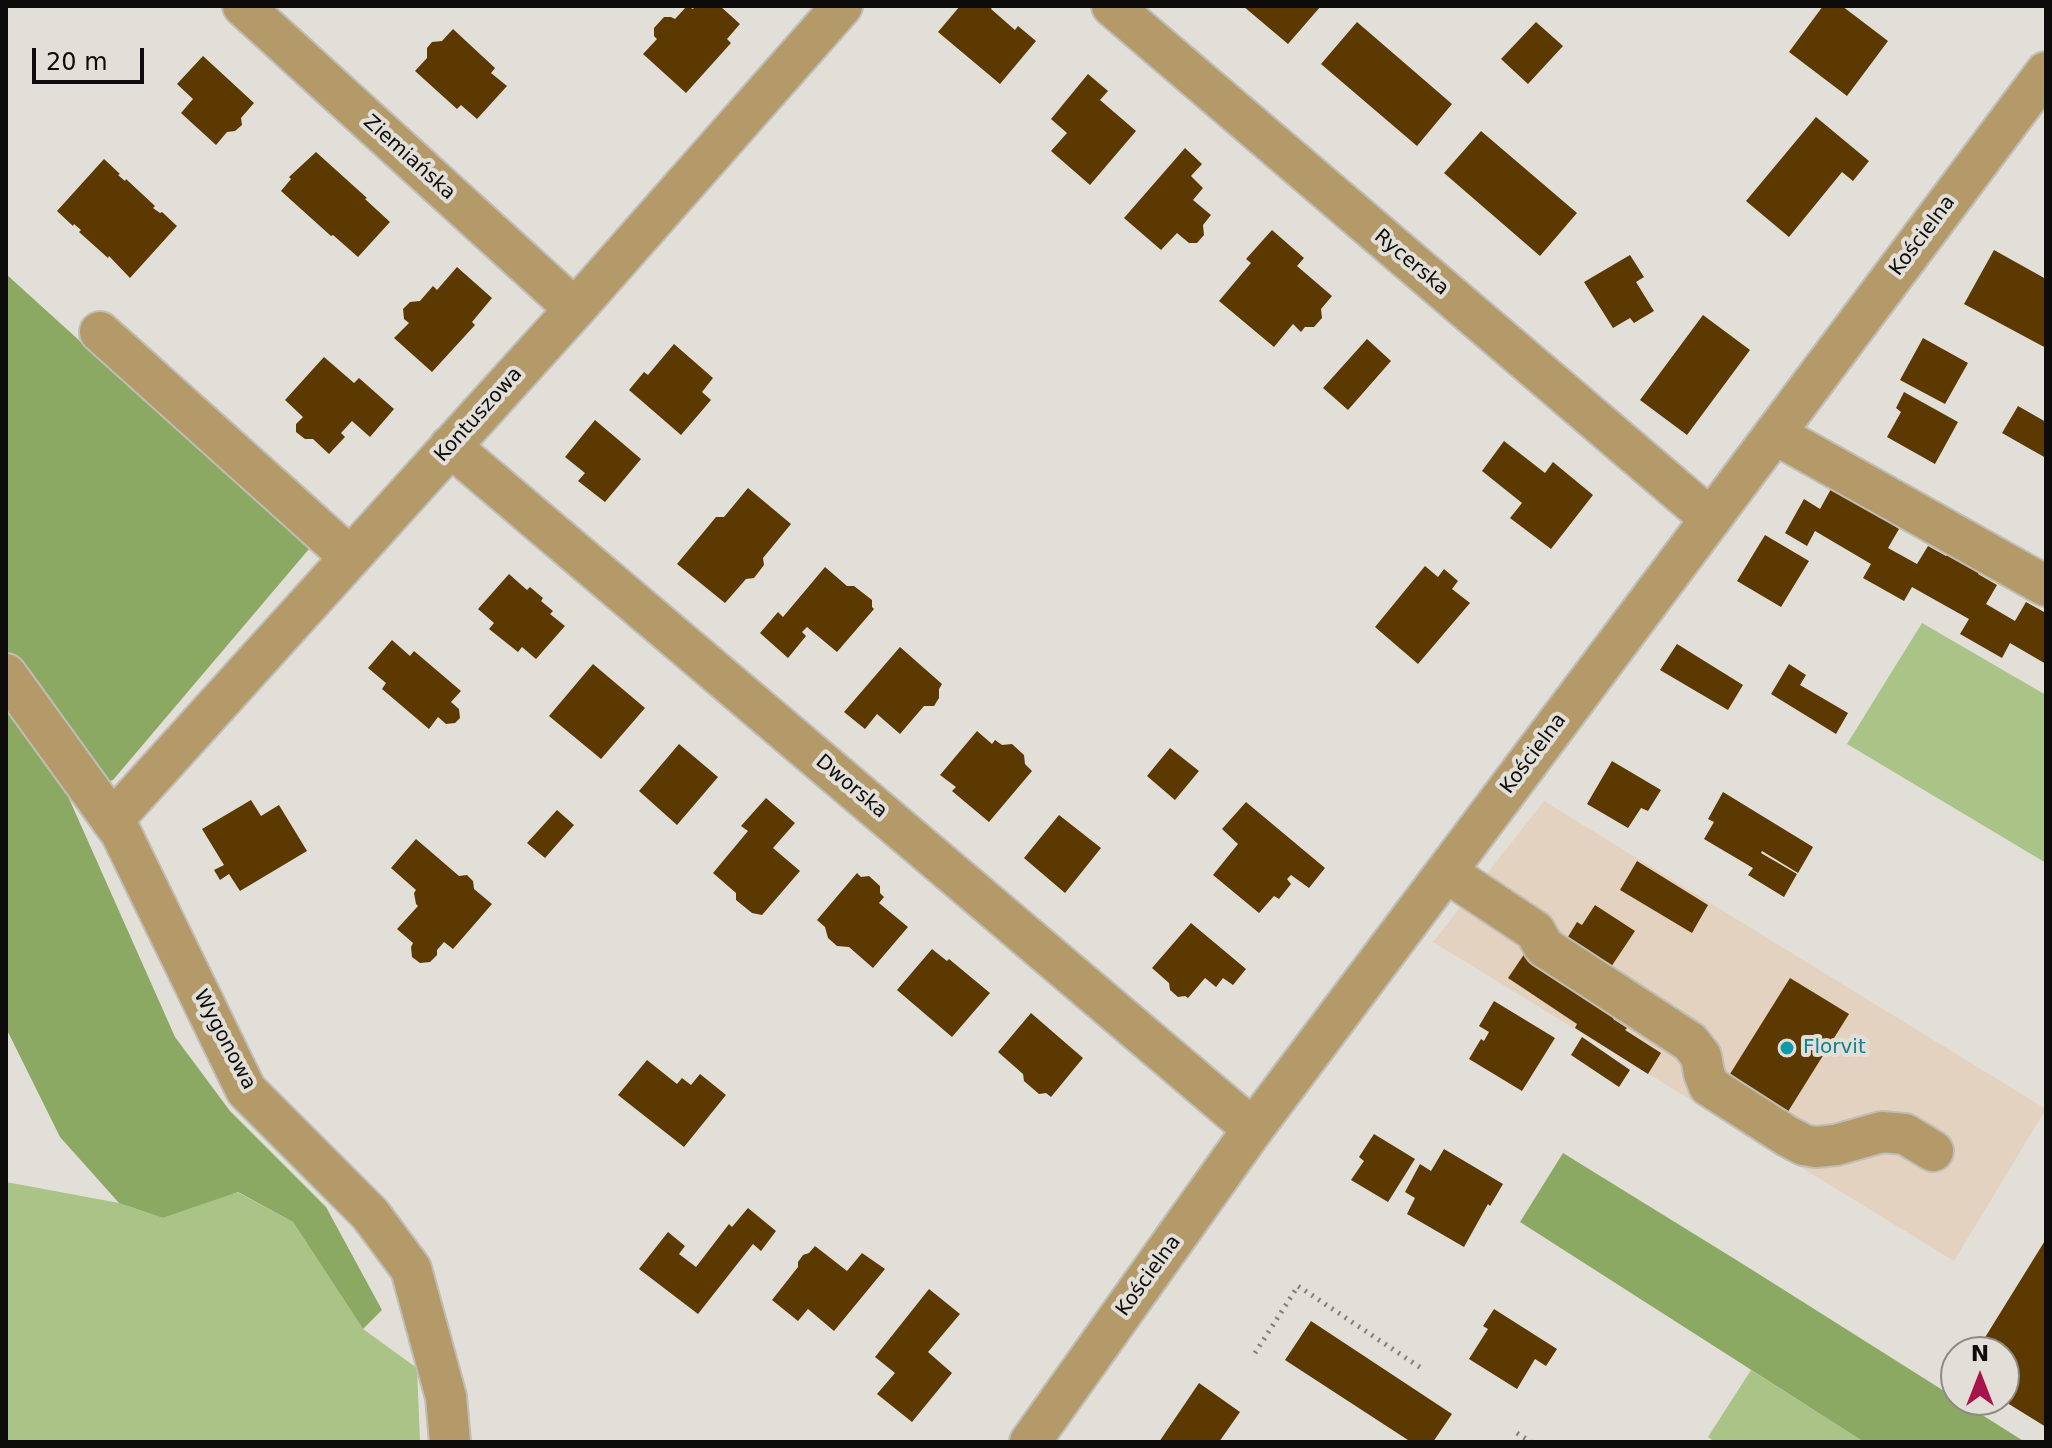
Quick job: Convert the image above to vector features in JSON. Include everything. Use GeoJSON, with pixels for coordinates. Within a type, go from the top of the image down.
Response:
{"type":"FeatureCollection","features":[{"type":"Feature","properties":{"kind":"street","name":"Ziemiańska"},"geometry":{"type":"LineString","coordinates":[[243,6],[575,309]]}},
{"type":"Feature","properties":{"kind":"street","name":"Rycerska"},"geometry":{"type":"LineString","coordinates":[[1112,6],[1711,519]]}},
{"type":"Feature","properties":{"kind":"street","name":"Kontuszowa"},"geometry":{"type":"LineString","coordinates":[[112,821],[575,309],[823,13]]}},
{"type":"Feature","properties":{"kind":"street","name":"Kościelna"},"geometry":{"type":"LineString","coordinates":[[1030,1442],[1253,1129],[2046,72]]}},
{"type":"Feature","properties":{"kind":"street"},"geometry":{"type":"LineString","coordinates":[[100,332],[350,557]]}},
{"type":"Feature","properties":{"kind":"street"},"geometry":{"type":"LineString","coordinates":[[1775,434],[2046,586]]}},
{"type":"Feature","properties":{"kind":"street","name":"Dworska"},"geometry":{"type":"LineString","coordinates":[[450,446],[1253,1129]]}},
{"type":"Feature","properties":{"kind":"street","name":"Wygonowa"},"geometry":{"type":"LineString","coordinates":[[6,674],[121,833],[246,1090],[370,1214],[411,1269],[446,1397],[450,1442]]}},
{"type":"Feature","properties":{"kind":"street"},"geometry":{"type":"LineString","coordinates":[[1446,872],[1535,931],[1544,947],[1690,1042],[1701,1056],[1709,1086],[1787,1136],[1816,1147],[1836,1145],[1882,1132],[1905,1134],[1933,1151]]}},
{"type":"Feature","properties":{"kind":"path"},"geometry":{"type":"LineString","coordinates":[[1255,1353],[1298,1286],[1421,1368]]}},
{"type":"Feature","properties":{"kind":"path"},"geometry":{"type":"LineString","coordinates":[[1517,1433],[1531,1442]]}},
{"type":"Feature","properties":{"kind":"shaded area"},"geometry":{"type":"Polygon","coordinates":[[[1544,801],[2046,1109],[1954,1261],[1433,942],[1544,801]]]}},
{"type":"Feature","properties":{"kind":"green space"},"geometry":{"type":"Polygon","coordinates":[[[6,274],[309,549],[113,780],[67,794],[175,1037],[230,1111],[326,1207],[382,1310],[363,1329],[293,1222],[238,1192],[163,1218],[119,1203],[60,1137],[6,1028],[6,274]]]}},
{"type":"Feature","properties":{"kind":"green space"},"geometry":{"type":"Polygon","coordinates":[[[1922,623],[2046,695],[2046,863],[1847,744],[1922,623]]]}},
{"type":"Feature","properties":{"kind":"green space"},"geometry":{"type":"Polygon","coordinates":[[[1563,1153],[1940,1388],[1940,1416],[1984,1416],[2025,1442],[1864,1442],[1520,1222],[1563,1153]]]}},
{"type":"Feature","properties":{"kind":"green space"},"geometry":{"type":"Polygon","coordinates":[[[6,1182],[119,1203],[163,1218],[237,1192],[293,1222],[363,1329],[417,1368],[420,1442],[6,1442],[6,1182]]]}},
{"type":"Feature","properties":{"kind":"green space"},"geometry":{"type":"Polygon","coordinates":[[[1751,1370],[1864,1442],[1715,1442],[1708,1437],[1751,1370]]]}},
{"type":"Feature","properties":{"kind":"building"},"geometry":{"type":"Polygon","coordinates":[[[687,6],[693,9],[695,6],[720,6],[740,24],[727,39],[731,43],[686,93],[643,54],[657,39],[654,28],[664,17],[675,19],[687,6]]]}},
{"type":"Feature","properties":{"kind":"building"},"geometry":{"type":"Polygon","coordinates":[[[960,6],[993,6],[991,9],[1015,30],[1018,26],[1036,41],[1000,84],[938,32],[960,6]]]}},
{"type":"Feature","properties":{"kind":"building"},"geometry":{"type":"Polygon","coordinates":[[[1243,6],[1321,6],[1288,44],[1243,6]]]}},
{"type":"Feature","properties":{"kind":"building"},"geometry":{"type":"Polygon","coordinates":[[[1823,6],[1842,6],[1888,41],[1847,96],[1789,52],[1823,6]]]}},
{"type":"Feature","properties":{"kind":"building"},"geometry":{"type":"Polygon","coordinates":[[[1357,22],[1452,104],[1417,146],[1321,64],[1357,22]]]}},
{"type":"Feature","properties":{"kind":"building"},"geometry":{"type":"Polygon","coordinates":[[[1536,22],[1563,46],[1528,84],[1501,59],[1536,22]]]}},
{"type":"Feature","properties":{"kind":"building"},"geometry":{"type":"Polygon","coordinates":[[[453,29],[495,68],[491,73],[507,86],[477,119],[461,105],[457,109],[415,71],[427,58],[427,48],[432,42],[442,41],[453,29]]]}},
{"type":"Feature","properties":{"kind":"building"},"geometry":{"type":"Polygon","coordinates":[[[203,56],[254,103],[241,118],[242,125],[235,131],[227,132],[216,145],[181,113],[193,99],[177,84],[203,56]]]}},
{"type":"Feature","properties":{"kind":"building"},"geometry":{"type":"Polygon","coordinates":[[[1088,74],[1108,91],[1100,100],[1136,131],[1090,185],[1051,151],[1067,133],[1051,119],[1088,74]]]}},
{"type":"Feature","properties":{"kind":"building"},"geometry":{"type":"Polygon","coordinates":[[[1816,117],[1869,161],[1853,181],[1842,172],[1789,237],[1746,201],[1816,117]]]}},
{"type":"Feature","properties":{"kind":"building"},"geometry":{"type":"Polygon","coordinates":[[[1481,131],[1577,213],[1540,256],[1444,173],[1481,131]]]}},
{"type":"Feature","properties":{"kind":"building"},"geometry":{"type":"Polygon","coordinates":[[[1185,148],[1202,164],[1191,176],[1203,188],[1193,200],[1211,215],[1203,225],[1204,235],[1197,243],[1189,243],[1177,233],[1161,250],[1124,218],[1185,148]]]}},
{"type":"Feature","properties":{"kind":"building"},"geometry":{"type":"Polygon","coordinates":[[[316,152],[390,222],[358,257],[281,191],[291,179],[289,177],[316,152]]]}},
{"type":"Feature","properties":{"kind":"building"},"geometry":{"type":"Polygon","coordinates":[[[104,159],[155,206],[153,208],[177,226],[130,278],[57,211],[104,159]]]}},
{"type":"Feature","properties":{"kind":"building"},"geometry":{"type":"Polygon","coordinates":[[[1272,230],[1304,258],[1297,266],[1332,296],[1321,309],[1322,318],[1314,327],[1305,327],[1301,332],[1293,324],[1274,347],[1219,301],[1251,263],[1246,259],[1272,230]]]}},
{"type":"Feature","properties":{"kind":"building"},"geometry":{"type":"Polygon","coordinates":[[[1994,250],[2046,279],[2046,348],[1964,304],[1994,250]]]}},
{"type":"Feature","properties":{"kind":"building"},"geometry":{"type":"Polygon","coordinates":[[[1630,255],[1644,277],[1636,282],[1654,311],[1634,323],[1630,318],[1613,328],[1584,282],[1630,255]]]}},
{"type":"Feature","properties":{"kind":"building"},"geometry":{"type":"Polygon","coordinates":[[[457,267],[492,298],[472,322],[475,325],[432,372],[394,338],[409,323],[404,319],[403,309],[410,302],[420,301],[433,286],[437,290],[457,267]]]}},
{"type":"Feature","properties":{"kind":"building"},"geometry":{"type":"Polygon","coordinates":[[[1703,315],[1750,350],[1687,435],[1640,400],[1703,315]]]}},
{"type":"Feature","properties":{"kind":"building"},"geometry":{"type":"Polygon","coordinates":[[[1923,338],[1968,363],[1945,404],[1900,380],[1923,338]]]}},
{"type":"Feature","properties":{"kind":"building"},"geometry":{"type":"Polygon","coordinates":[[[1367,339],[1391,361],[1348,410],[1323,388],[1367,339]]]}},
{"type":"Feature","properties":{"kind":"building"},"geometry":{"type":"Polygon","coordinates":[[[674,344],[713,378],[702,392],[711,400],[681,435],[629,390],[644,372],[648,375],[674,344]]]}},
{"type":"Feature","properties":{"kind":"building"},"geometry":{"type":"Polygon","coordinates":[[[324,357],[354,383],[359,378],[394,409],[370,437],[352,421],[341,433],[345,437],[329,454],[313,439],[305,439],[296,432],[296,424],[303,417],[285,400],[324,357]]]}},
{"type":"Feature","properties":{"kind":"building"},"geometry":{"type":"Polygon","coordinates":[[[1904,392],[1958,422],[1935,464],[1887,437],[1901,412],[1896,408],[1904,392]]]}},
{"type":"Feature","properties":{"kind":"building"},"geometry":{"type":"Polygon","coordinates":[[[2018,406],[2046,422],[2046,458],[2002,433],[2018,406]]]}},
{"type":"Feature","properties":{"kind":"building"},"geometry":{"type":"Polygon","coordinates":[[[595,420],[641,459],[605,502],[578,481],[585,473],[565,457],[595,420]]]}},
{"type":"Feature","properties":{"kind":"building"},"geometry":{"type":"Polygon","coordinates":[[[1504,441],[1545,473],[1553,462],[1593,495],[1551,549],[1510,518],[1522,503],[1482,471],[1504,441]]]}},
{"type":"Feature","properties":{"kind":"building"},"geometry":{"type":"Polygon","coordinates":[[[748,488],[791,524],[763,558],[764,565],[754,578],[746,579],[725,603],[677,564],[716,517],[724,517],[748,488]]]}},
{"type":"Feature","properties":{"kind":"building"},"geometry":{"type":"Polygon","coordinates":[[[1831,489],[1850,500],[1851,497],[1899,529],[1888,548],[1917,564],[1928,546],[1979,572],[1997,585],[1986,604],[2015,621],[2026,602],[2044,612],[2046,609],[2046,664],[2010,643],[2002,658],[1960,634],[1969,619],[1912,587],[1904,601],[1863,578],[1871,564],[1815,531],[1807,546],[1785,533],[1804,499],[1820,509],[1831,489]]]}},
{"type":"Feature","properties":{"kind":"building"},"geometry":{"type":"Polygon","coordinates":[[[1765,535],[1809,561],[1781,607],[1737,581],[1765,535]]]}},
{"type":"Feature","properties":{"kind":"building"},"geometry":{"type":"Polygon","coordinates":[[[1425,566],[1438,577],[1444,569],[1458,581],[1452,589],[1470,603],[1418,664],[1375,627],[1425,566]]]}},
{"type":"Feature","properties":{"kind":"building"},"geometry":{"type":"Polygon","coordinates":[[[825,567],[847,586],[854,586],[872,600],[874,609],[837,652],[807,627],[802,632],[806,636],[788,658],[760,633],[778,612],[783,617],[825,567]]]}},
{"type":"Feature","properties":{"kind":"building"},"geometry":{"type":"Polygon","coordinates":[[[509,574],[527,590],[530,587],[543,598],[541,601],[553,611],[550,614],[565,626],[536,659],[522,647],[518,652],[489,629],[494,623],[478,609],[509,574]]]}},
{"type":"Feature","properties":{"kind":"building"},"geometry":{"type":"Polygon","coordinates":[[[392,640],[410,656],[414,651],[461,691],[451,702],[459,709],[460,718],[455,723],[446,724],[438,717],[429,729],[382,689],[386,683],[368,668],[392,640]]]}},
{"type":"Feature","properties":{"kind":"building"},"geometry":{"type":"Polygon","coordinates":[[[1677,644],[1743,685],[1728,710],[1660,670],[1677,644]]]}},
{"type":"Feature","properties":{"kind":"building"},"geometry":{"type":"Polygon","coordinates":[[[900,647],[942,684],[939,698],[934,706],[924,706],[900,734],[877,714],[865,729],[844,712],[900,647]]]}},
{"type":"Feature","properties":{"kind":"building"},"geometry":{"type":"Polygon","coordinates":[[[593,664],[645,708],[601,759],[549,716],[593,664]]]}},
{"type":"Feature","properties":{"kind":"building"},"geometry":{"type":"Polygon","coordinates":[[[1789,664],[1806,675],[1800,685],[1848,713],[1836,734],[1771,694],[1789,664]]]}},
{"type":"Feature","properties":{"kind":"building"},"geometry":{"type":"Polygon","coordinates":[[[977,731],[992,744],[995,740],[1002,745],[1012,744],[1024,755],[1025,764],[1032,771],[989,822],[952,791],[956,787],[940,775],[977,731]]]}},
{"type":"Feature","properties":{"kind":"building"},"geometry":{"type":"Polygon","coordinates":[[[679,744],[718,777],[677,825],[639,791],[679,744]]]}},
{"type":"Feature","properties":{"kind":"building"},"geometry":{"type":"Polygon","coordinates":[[[1170,748],[1199,771],[1175,800],[1147,776],[1170,748]]]}},
{"type":"Feature","properties":{"kind":"building"},"geometry":{"type":"Polygon","coordinates":[[[1612,761],[1661,790],[1648,811],[1641,808],[1628,828],[1587,804],[1612,761]]]}},
{"type":"Feature","properties":{"kind":"building"},"geometry":{"type":"Polygon","coordinates":[[[1723,792],[1813,847],[1798,873],[1762,851],[1797,874],[1784,897],[1748,875],[1753,868],[1704,839],[1714,822],[1708,819],[1723,792]]]}},
{"type":"Feature","properties":{"kind":"building"},"geometry":{"type":"Polygon","coordinates":[[[766,798],[795,823],[773,848],[800,871],[762,915],[752,913],[736,900],[736,893],[713,873],[748,831],[741,826],[766,798]]]}},
{"type":"Feature","properties":{"kind":"building"},"geometry":{"type":"Polygon","coordinates":[[[251,800],[261,816],[279,805],[307,851],[240,891],[229,874],[220,880],[214,870],[224,865],[202,829],[251,800]]]}},
{"type":"Feature","properties":{"kind":"building"},"geometry":{"type":"Polygon","coordinates":[[[1246,802],[1325,868],[1309,888],[1291,875],[1287,879],[1291,884],[1279,899],[1274,896],[1259,913],[1213,875],[1238,844],[1222,829],[1246,802]]]}},
{"type":"Feature","properties":{"kind":"building"},"geometry":{"type":"Polygon","coordinates":[[[557,810],[574,825],[545,858],[527,843],[557,810]]]}},
{"type":"Feature","properties":{"kind":"building"},"geometry":{"type":"Polygon","coordinates":[[[1059,815],[1101,848],[1065,893],[1024,858],[1059,815]]]}},
{"type":"Feature","properties":{"kind":"building"},"geometry":{"type":"Polygon","coordinates":[[[416,839],[459,876],[467,875],[473,881],[474,889],[492,904],[453,949],[444,942],[430,962],[420,963],[412,957],[413,943],[397,929],[418,906],[416,890],[391,868],[416,839]]]}},
{"type":"Feature","properties":{"kind":"building"},"geometry":{"type":"Polygon","coordinates":[[[1637,861],[1708,905],[1692,933],[1620,890],[1637,861]]]}},
{"type":"Feature","properties":{"kind":"building"},"geometry":{"type":"Polygon","coordinates":[[[857,873],[861,877],[869,876],[880,886],[884,897],[879,903],[908,927],[873,968],[849,947],[837,946],[817,920],[857,873]]]}},
{"type":"Feature","properties":{"kind":"building"},"geometry":{"type":"Polygon","coordinates":[[[1595,905],[1635,931],[1607,973],[1563,945],[1577,922],[1582,925],[1595,905]]]}},
{"type":"Feature","properties":{"kind":"building"},"geometry":{"type":"Polygon","coordinates":[[[1191,923],[1246,969],[1233,985],[1223,978],[1216,987],[1205,978],[1188,998],[1178,997],[1170,990],[1169,983],[1152,968],[1191,923]]]}},
{"type":"Feature","properties":{"kind":"building"},"geometry":{"type":"Polygon","coordinates":[[[932,949],[990,993],[952,1037],[897,990],[932,949]]]}},
{"type":"Feature","properties":{"kind":"building"},"geometry":{"type":"Polygon","coordinates":[[[1525,953],[1616,1014],[1613,1019],[1627,1028],[1625,1030],[1661,1053],[1648,1074],[1575,1028],[1577,1024],[1508,978],[1525,953]]]}},
{"type":"Feature","properties":{"kind":"building","name":"Florvit"},"geometry":{"type":"Polygon","coordinates":[[[1790,978],[1849,1014],[1784,1118],[1725,1082],[1790,978]]]}},
{"type":"Feature","properties":{"kind":"building"},"geometry":{"type":"Polygon","coordinates":[[[1494,1001],[1555,1038],[1522,1091],[1469,1059],[1489,1032],[1479,1026],[1494,1001]]]}},
{"type":"Feature","properties":{"kind":"building"},"geometry":{"type":"Polygon","coordinates":[[[1031,1013],[1083,1058],[1051,1097],[1046,1093],[1039,1094],[1024,1081],[1023,1074],[998,1052],[1031,1013]]]}},
{"type":"Feature","properties":{"kind":"building"},"geometry":{"type":"Polygon","coordinates":[[[1582,1037],[1630,1070],[1619,1087],[1571,1055],[1582,1037]]]}},
{"type":"Feature","properties":{"kind":"building"},"geometry":{"type":"Polygon","coordinates":[[[647,1060],[677,1084],[682,1078],[691,1085],[700,1074],[726,1095],[684,1147],[618,1095],[647,1060]]]}},
{"type":"Feature","properties":{"kind":"building"},"geometry":{"type":"Polygon","coordinates":[[[1374,1134],[1415,1159],[1388,1202],[1351,1180],[1364,1161],[1359,1157],[1374,1134]]]}},
{"type":"Feature","properties":{"kind":"building"},"geometry":{"type":"Polygon","coordinates":[[[1444,1149],[1503,1184],[1464,1247],[1407,1214],[1415,1198],[1405,1192],[1420,1164],[1431,1171],[1444,1149]]]}},
{"type":"Feature","properties":{"kind":"building"},"geometry":{"type":"Polygon","coordinates":[[[748,1208],[776,1231],[761,1251],[753,1244],[698,1314],[639,1269],[668,1232],[685,1246],[679,1254],[696,1267],[729,1224],[732,1227],[748,1208]]]}},
{"type":"Feature","properties":{"kind":"building"},"geometry":{"type":"Polygon","coordinates":[[[2046,1239],[2046,1427],[2020,1411],[2020,1336],[1986,1336],[2046,1239]]]}},
{"type":"Feature","properties":{"kind":"building"},"geometry":{"type":"Polygon","coordinates":[[[815,1246],[847,1271],[862,1253],[885,1269],[834,1331],[808,1309],[798,1321],[772,1300],[798,1267],[803,1255],[815,1246]]]}},
{"type":"Feature","properties":{"kind":"building"},"geometry":{"type":"Polygon","coordinates":[[[929,1289],[960,1314],[928,1352],[952,1373],[912,1422],[877,1394],[895,1373],[875,1357],[929,1289]]]}},
{"type":"Feature","properties":{"kind":"building"},"geometry":{"type":"Polygon","coordinates":[[[1494,1309],[1557,1349],[1546,1366],[1535,1359],[1517,1389],[1469,1359],[1488,1329],[1483,1326],[1494,1309]]]}},
{"type":"Feature","properties":{"kind":"building"},"geometry":{"type":"Polygon","coordinates":[[[1311,1321],[1452,1414],[1433,1442],[1411,1442],[1285,1360],[1311,1321]]]}},
{"type":"Feature","properties":{"kind":"building"},"geometry":{"type":"Polygon","coordinates":[[[1199,1383],[1240,1412],[1219,1442],[1159,1442],[1199,1383]]]}},
{"type":"Feature","properties":{"kind":"place","name":"Florvit"},"geometry":{"type":"Point","coordinates":[1787,1048]}}]}
